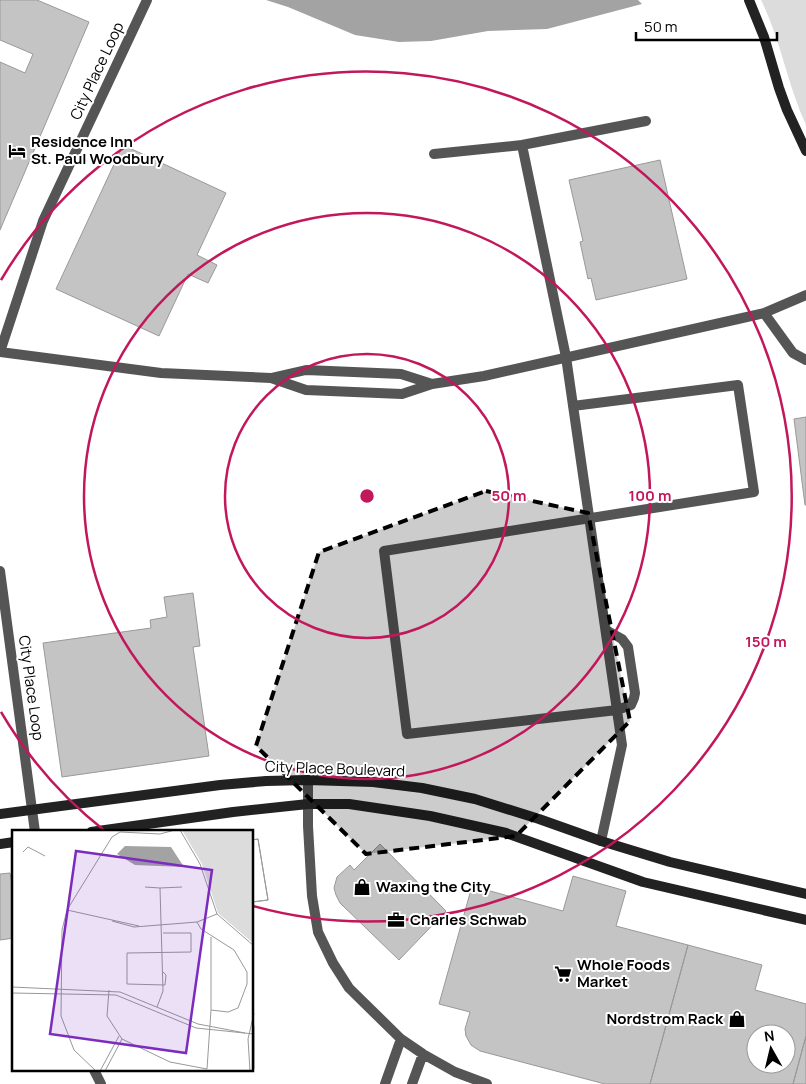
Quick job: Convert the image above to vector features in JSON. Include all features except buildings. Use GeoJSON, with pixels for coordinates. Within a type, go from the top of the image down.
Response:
{"type":"FeatureCollection","features":[{"type":"Feature","properties":{"kind":"street","name":"City Place Loop"},"geometry":{"type":"LineString","coordinates":[[0,352],[43,221],[147,0]]}},
{"type":"Feature","properties":{"kind":"street"},"geometry":{"type":"LineString","coordinates":[[749,0],[764,38],[787,110],[806,151]]}},
{"type":"Feature","properties":{"kind":"street"},"geometry":{"type":"LineString","coordinates":[[434,154],[522,145],[646,121]]}},
{"type":"Feature","properties":{"kind":"street"},"geometry":{"type":"LineString","coordinates":[[522,145],[566,357],[622,745],[601,841]]}},
{"type":"Feature","properties":{"kind":"street"},"geometry":{"type":"LineString","coordinates":[[270,378],[306,390],[402,394],[432,384],[484,376],[764,313],[806,295]]}},
{"type":"Feature","properties":{"kind":"street"},"geometry":{"type":"LineString","coordinates":[[764,313],[793,353],[806,360]]}},
{"type":"Feature","properties":{"kind":"street"},"geometry":{"type":"LineString","coordinates":[[0,352],[160,373],[270,378],[306,370],[401,374],[432,384]]}},
{"type":"Feature","properties":{"kind":"street"},"geometry":{"type":"LineString","coordinates":[[573,406],[738,385],[754,492],[384,550],[407,734],[617,710],[631,704],[635,693],[628,647],[622,639],[606,630]]}},
{"type":"Feature","properties":{"kind":"street","name":"City Place Loop"},"geometry":{"type":"LineString","coordinates":[[0,571],[2,606],[35,830]]}},
{"type":"Feature","properties":{"kind":"street"},"geometry":{"type":"LineString","coordinates":[[308,780],[312,896],[318,932],[333,963],[349,988],[401,1039],[423,1054],[456,1072],[487,1084]]}},
{"type":"Feature","properties":{"kind":"street","name":"City Place Boulevard"},"geometry":{"type":"LineString","coordinates":[[0,814],[220,785],[308,780],[373,782],[422,788],[475,799],[670,862],[806,894]]}},
{"type":"Feature","properties":{"kind":"street"},"geometry":{"type":"LineString","coordinates":[[106,830],[233,812],[308,804],[349,804],[430,816],[506,833],[643,882],[806,920]]}},
{"type":"Feature","properties":{"kind":"street"},"geometry":{"type":"LineString","coordinates":[[385,1084],[401,1039]]}},
{"type":"Feature","properties":{"kind":"street"},"geometry":{"type":"LineString","coordinates":[[412,1084],[423,1054]]}},
{"type":"Feature","properties":{"kind":"street"},"geometry":{"type":"LineString","coordinates":[[95,1072],[101,1084]]}},
{"type":"Feature","properties":{"kind":"highlighted area"},"geometry":{"type":"Polygon","coordinates":[[[486,491],[588,513],[630,721],[516,836],[366,854],[256,746],[319,552],[486,491]]]}},
{"type":"Feature","properties":{"kind":"shaded area"},"geometry":{"type":"Polygon","coordinates":[[[266,0],[638,0],[642,4],[547,29],[488,31],[431,41],[399,42],[355,35],[288,7],[266,0]]]}},
{"type":"Feature","properties":{"kind":"shaded area"},"geometry":{"type":"Polygon","coordinates":[[[761,0],[806,0],[806,125],[774,31],[761,0]]]}},
{"type":"Feature","properties":{"kind":"place","name":"Residence Inn St. Paul Woodbury"},"geometry":{"type":"Point","coordinates":[17,151]}},
{"type":"Feature","properties":{"kind":"place","name":"Waxing the City"},"geometry":{"type":"Point","coordinates":[362,887]}},
{"type":"Feature","properties":{"kind":"place","name":"Charles Schwab"},"geometry":{"type":"Point","coordinates":[396,920]}},
{"type":"Feature","properties":{"kind":"place","name":"Whole Foods Market"},"geometry":{"type":"Point","coordinates":[563,974]}},
{"type":"Feature","properties":{"kind":"place","name":"Nordstrom Rack"},"geometry":{"type":"Point","coordinates":[737,1019]}}]}
